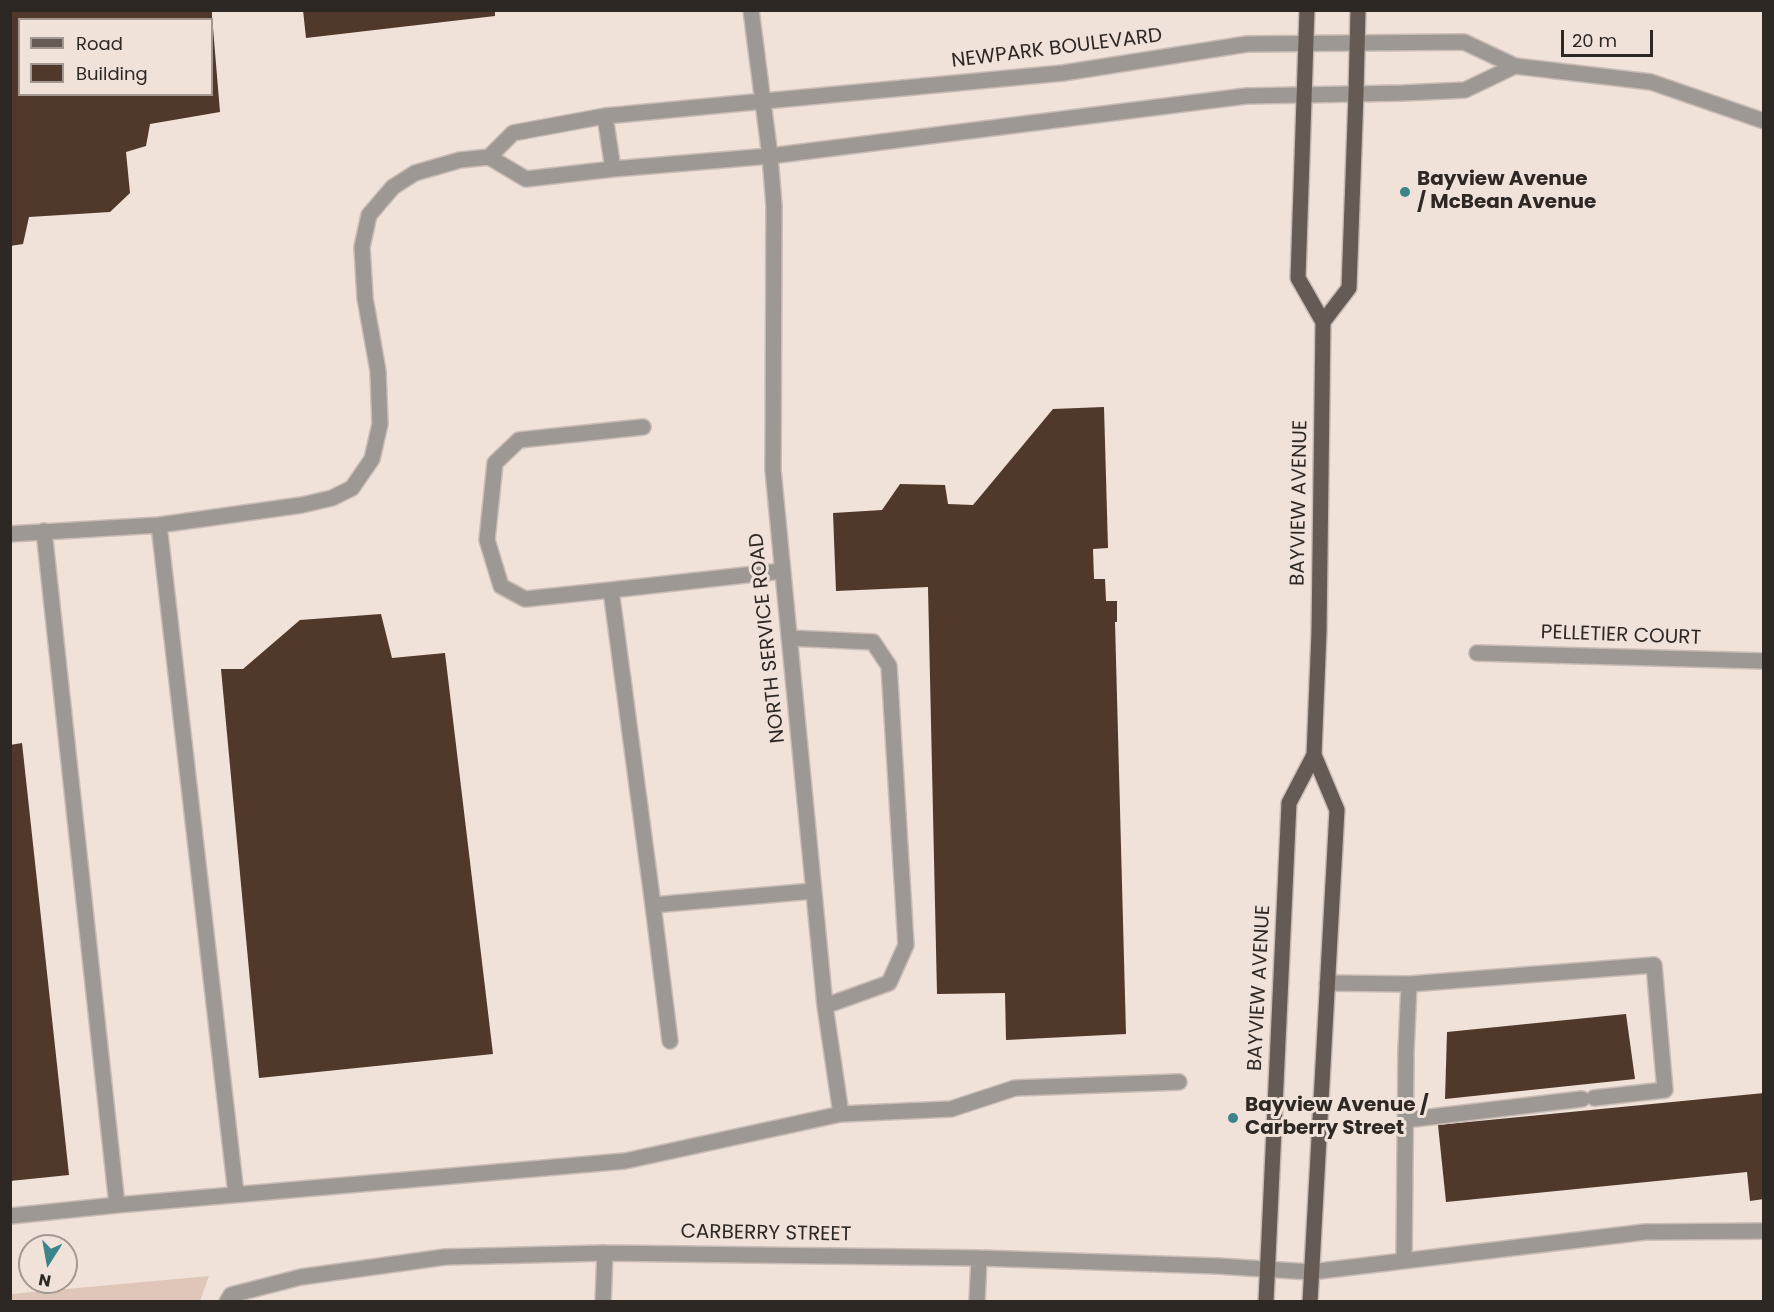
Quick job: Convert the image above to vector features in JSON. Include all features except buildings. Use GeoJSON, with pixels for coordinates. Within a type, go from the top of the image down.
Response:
{"type":"FeatureCollection","features":[{"type":"Feature","properties":{"kind":"main road"},"geometry":{"type":"LineString","coordinates":[[1307,10],[1298,278],[1323,322],[1349,288],[1358,10]]}},
{"type":"Feature","properties":{"kind":"main road","name":"BAYVIEW AVENUE"},"geometry":{"type":"LineString","coordinates":[[1310,1302],[1336,810],[1314,755],[1319,632],[1323,322]]}},
{"type":"Feature","properties":{"kind":"main road","name":"BAYVIEW AVENUE"},"geometry":{"type":"LineString","coordinates":[[1266,1302],[1289,803],[1314,755]]}},
{"type":"Feature","properties":{"kind":"street"},"geometry":{"type":"LineString","coordinates":[[751,10],[770,156]]}},
{"type":"Feature","properties":{"kind":"street","name":"NEWPARK BOULEVARD"},"geometry":{"type":"LineString","coordinates":[[489,157],[513,133],[605,116],[1063,73],[1247,44],[1464,42],[1515,66]]}},
{"type":"Feature","properties":{"kind":"street"},"geometry":{"type":"LineString","coordinates":[[10,534],[159,525],[302,505],[332,498],[352,488],[372,459],[380,424],[378,371],[365,298],[363,267],[362,246],[369,215],[393,187],[415,173],[460,160],[489,157],[526,178],[770,156],[1246,96],[1465,90],[1515,66],[1651,82],[1764,121]]}},
{"type":"Feature","properties":{"kind":"street"},"geometry":{"type":"LineString","coordinates":[[605,116],[613,169]]}},
{"type":"Feature","properties":{"kind":"street","name":"NORTH SERVICE ROAD"},"geometry":{"type":"LineString","coordinates":[[770,156],[774,206],[773,470],[825,1006],[841,1114]]}},
{"type":"Feature","properties":{"kind":"street"},"geometry":{"type":"LineString","coordinates":[[643,428],[519,440],[495,463],[487,540],[501,586],[525,599],[782,571]]}},
{"type":"Feature","properties":{"kind":"street"},"geometry":{"type":"LineString","coordinates":[[159,525],[236,1194]]}},
{"type":"Feature","properties":{"kind":"street"},"geometry":{"type":"LineString","coordinates":[[44,531],[117,1205]]}},
{"type":"Feature","properties":{"kind":"street"},"geometry":{"type":"LineString","coordinates":[[611,590],[670,1041]]}},
{"type":"Feature","properties":{"kind":"street"},"geometry":{"type":"LineString","coordinates":[[789,638],[873,642],[889,666],[906,945],[889,983],[825,1006]]}},
{"type":"Feature","properties":{"kind":"street","name":"PELLETIER COURT"},"geometry":{"type":"LineString","coordinates":[[1478,653],[1764,661]]}},
{"type":"Feature","properties":{"kind":"street"},"geometry":{"type":"LineString","coordinates":[[653,905],[813,891]]}},
{"type":"Feature","properties":{"kind":"street"},"geometry":{"type":"LineString","coordinates":[[1327,982],[1409,984],[1654,965],[1665,1090],[1406,1120]]}},
{"type":"Feature","properties":{"kind":"street"},"geometry":{"type":"LineString","coordinates":[[1404,1261],[1409,984]]}},
{"type":"Feature","properties":{"kind":"street"},"geometry":{"type":"LineString","coordinates":[[10,1216],[624,1161],[841,1114],[951,1109],[1015,1088],[1179,1082]]}},
{"type":"Feature","properties":{"kind":"street","name":"CARBERRY STREET"},"geometry":{"type":"LineString","coordinates":[[227,1302],[231,1295],[301,1277],[445,1257],[605,1253],[978,1258],[1218,1266],[1311,1272],[1644,1232],[1764,1231]]}},
{"type":"Feature","properties":{"kind":"street"},"geometry":{"type":"LineString","coordinates":[[603,1302],[605,1253]]}},
{"type":"Feature","properties":{"kind":"street"},"geometry":{"type":"LineString","coordinates":[[977,1302],[978,1258]]}},
{"type":"Feature","properties":{"kind":"shaded area"},"geometry":{"type":"Polygon","coordinates":[[[209,1276],[200,1301],[11,1301],[11,1294],[78,1294],[78,1288],[209,1276]]]}},
{"type":"Feature","properties":{"kind":"place","name":"Bayview Avenue / McBean Avenue"},"geometry":{"type":"Point","coordinates":[1405,192]}},
{"type":"Feature","properties":{"kind":"place","name":"Bayview Avenue / Carberry Street"},"geometry":{"type":"Point","coordinates":[1233,1118]}}]}
